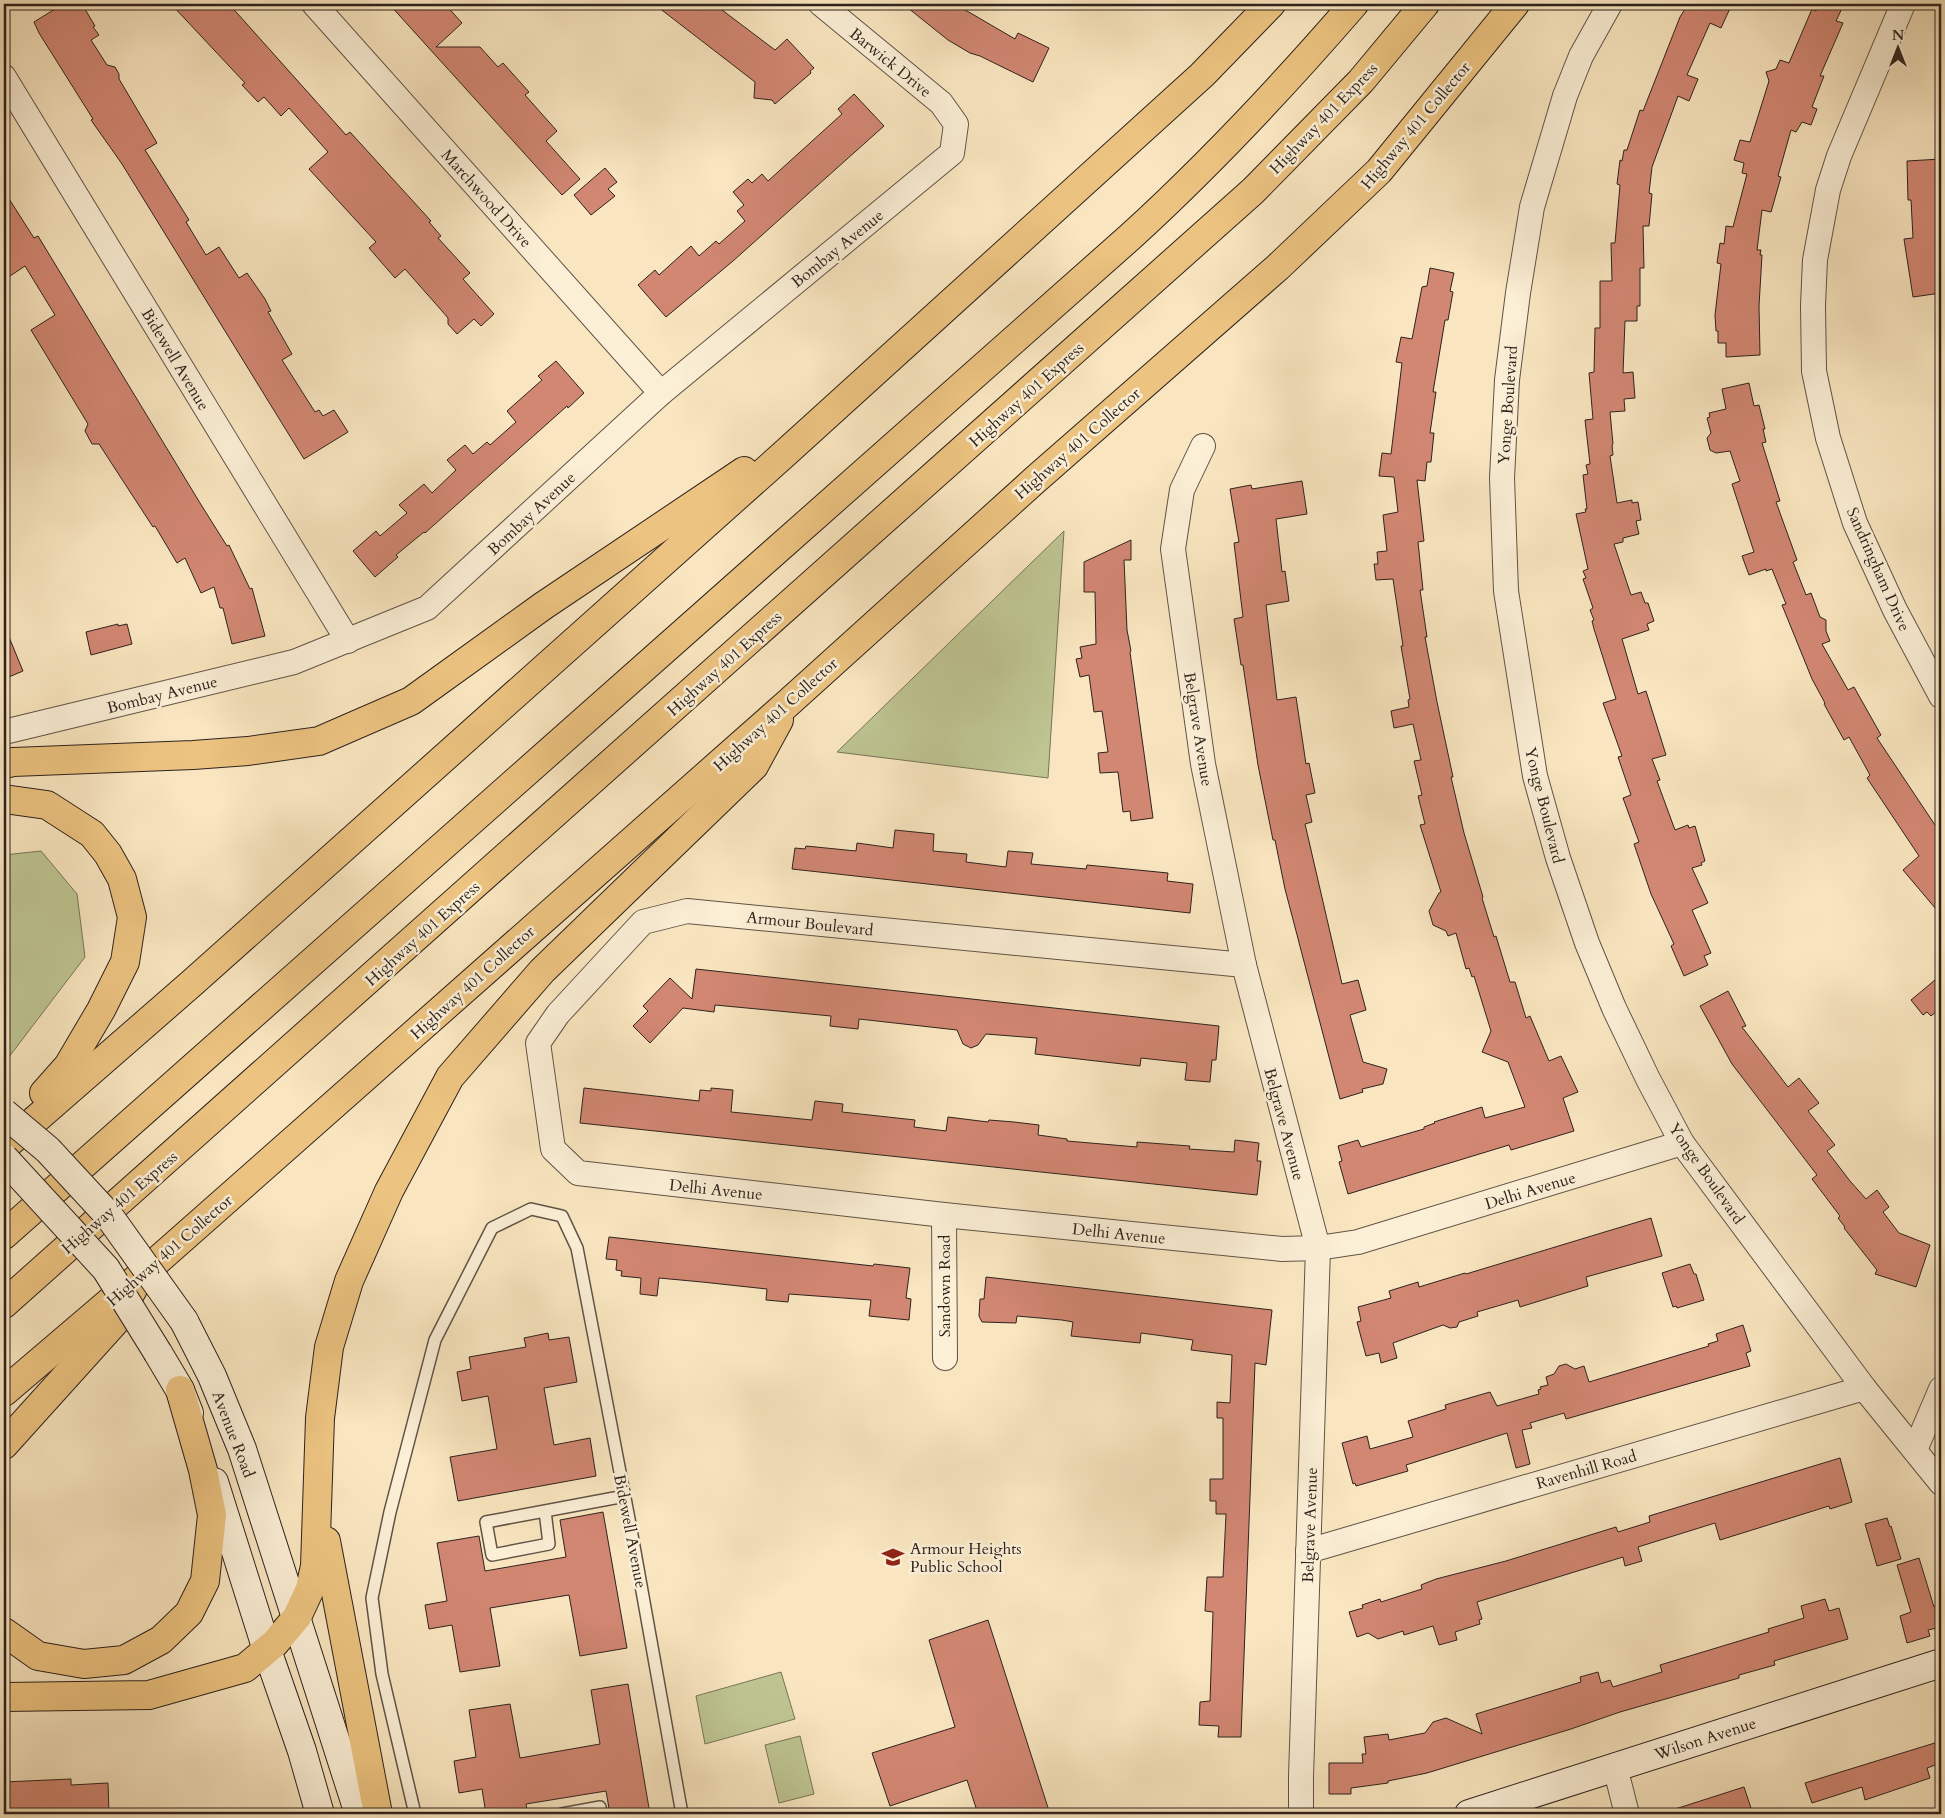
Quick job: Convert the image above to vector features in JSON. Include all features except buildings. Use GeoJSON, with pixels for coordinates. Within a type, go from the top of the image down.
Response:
{"type":"FeatureCollection","features":[{"type":"Feature","properties":{"kind":"highway"},"geometry":{"type":"LineString","coordinates":[[4,1147],[192,983],[782,456],[1202,75],[1271,4]]}},
{"type":"Feature","properties":{"kind":"highway"},"geometry":{"type":"LineString","coordinates":[[4,1235],[1136,231],[1271,98],[1354,4]]}},
{"type":"Feature","properties":{"kind":"highway","name":"Highway 401 Express"},"geometry":{"type":"LineString","coordinates":[[4,1304],[1253,191],[1361,81],[1425,4]]}},
{"type":"Feature","properties":{"kind":"highway","name":"Highway 401 Collector"},"geometry":{"type":"LineString","coordinates":[[4,1392],[140,1276],[787,704],[1036,479],[1278,267],[1379,171],[1515,4]]}},
{"type":"Feature","properties":{"kind":"highway"},"geometry":{"type":"LineString","coordinates":[[4,764],[13,762],[193,756],[248,751],[319,741],[411,702],[543,606],[746,469],[782,456]]}},
{"type":"Feature","properties":{"kind":"highway"},"geometry":{"type":"LineString","coordinates":[[4,1697],[149,1695],[245,1668],[267,1650],[297,1617],[310,1589],[315,1566],[320,1418],[329,1347],[349,1281],[389,1191],[450,1077],[542,971],[754,766],[787,704]]}},
{"type":"Feature","properties":{"kind":"highway"},"geometry":{"type":"LineString","coordinates":[[4,799],[47,805],[68,816],[92,834],[108,854],[122,879],[132,917],[125,962],[101,1010],[68,1066],[4,1141]]}},
{"type":"Feature","properties":{"kind":"highway"},"geometry":{"type":"LineString","coordinates":[[4,1445],[114,1323],[140,1276]]}},
{"type":"Feature","properties":{"kind":"highway"},"geometry":{"type":"LineString","coordinates":[[4,1632],[38,1656],[84,1664],[124,1660],[161,1640],[189,1613],[205,1580],[212,1515],[203,1470],[180,1390]]}},
{"type":"Feature","properties":{"kind":"highway"},"geometry":{"type":"LineString","coordinates":[[318,1495],[378,1814]]}},
{"type":"Feature","properties":{"kind":"main road","name":"Avenue Road"},"geometry":{"type":"LineString","coordinates":[[4,1113],[48,1150],[109,1216],[184,1321],[212,1376],[242,1449],[359,1814]]}},
{"type":"Feature","properties":{"kind":"main road","name":"Avenue Road"},"geometry":{"type":"LineString","coordinates":[[4,1158],[106,1269],[180,1390],[202,1445],[267,1650],[302,1751],[320,1814]]}},
{"type":"Feature","properties":{"kind":"main road","name":"Wilson Avenue"},"geometry":{"type":"LineString","coordinates":[[1469,1814],[1941,1663]]}},
{"type":"Feature","properties":{"kind":"street","name":"Marchwood Drive"},"geometry":{"type":"LineString","coordinates":[[314,4],[661,393]]}},
{"type":"Feature","properties":{"kind":"street","name":"Barwick Drive"},"geometry":{"type":"LineString","coordinates":[[821,4],[941,103],[956,124]]}},
{"type":"Feature","properties":{"kind":"street","name":"Yonge Boulevard"},"geometry":{"type":"LineString","coordinates":[[1610,4],[1581,56],[1565,96],[1532,207],[1518,293],[1507,380],[1502,478],[1506,591],[1535,776],[1558,858],[1587,943],[1610,1000],[1682,1143],[1864,1388],[1941,1483]]}},
{"type":"Feature","properties":{"kind":"street","name":"Sandringham Drive"},"geometry":{"type":"LineString","coordinates":[[1903,4],[1839,156],[1828,190],[1815,260],[1813,305],[1814,371],[1828,438],[1855,522],[1896,610],[1941,696]]}},
{"type":"Feature","properties":{"kind":"street","name":"Bidewell Avenue"},"geometry":{"type":"LineString","coordinates":[[4,76],[348,641]]}},
{"type":"Feature","properties":{"kind":"street","name":"Bombay Avenue"},"geometry":{"type":"LineString","coordinates":[[4,732],[294,662],[427,608],[661,393],[952,153],[956,124]]}},
{"type":"Feature","properties":{"kind":"street","name":"Belgrave Avenue"},"geometry":{"type":"LineString","coordinates":[[1204,446],[1182,490],[1173,549],[1203,764],[1244,965],[1318,1248],[1301,1814]]}},
{"type":"Feature","properties":{"kind":"street","name":"Armour Boulevard"},"geometry":{"type":"LineString","coordinates":[[553,1149],[538,1043],[558,1014],[643,922],[688,911],[1244,965]]}},
{"type":"Feature","properties":{"kind":"street","name":"Delhi Avenue"},"geometry":{"type":"LineString","coordinates":[[553,1149],[578,1173],[944,1215],[1282,1249],[1318,1248],[1358,1242],[1682,1143]]}},
{"type":"Feature","properties":{"kind":"street","name":"Sandown Road"},"geometry":{"type":"LineString","coordinates":[[944,1215],[945,1358]]}},
{"type":"Feature","properties":{"kind":"street","name":"Ravenhill Road"},"geometry":{"type":"LineString","coordinates":[[1308,1551],[1864,1388]]}},
{"type":"Feature","properties":{"kind":"street"},"geometry":{"type":"LineString","coordinates":[[1915,1450],[1941,1389]]}},
{"type":"Feature","properties":{"kind":"street"},"geometry":{"type":"LineString","coordinates":[[1615,1767],[1627,1814]]}},
{"type":"Feature","properties":{"kind":"lane","name":"Bidewell Avenue"},"geometry":{"type":"LineString","coordinates":[[415,1814],[382,1674],[372,1598],[390,1512],[435,1340],[492,1228],[531,1209],[562,1216],[577,1248],[625,1496],[682,1814]]}},
{"type":"Feature","properties":{"kind":"lane"},"geometry":{"type":"LineString","coordinates":[[545,1511],[549,1544],[492,1555],[486,1522],[625,1496]]}},
{"type":"Feature","properties":{"kind":"lane"},"geometry":{"type":"LineString","coordinates":[[562,1814],[600,1808],[601,1814]]}},
{"type":"Feature","properties":{"kind":"green space"},"geometry":{"type":"Polygon","coordinates":[[[1064,531],[1048,778],[837,752],[1064,531]]]}},
{"type":"Feature","properties":{"kind":"green space"},"geometry":{"type":"Polygon","coordinates":[[[41,851],[77,894],[85,957],[9,1057],[4,1054],[4,855],[41,851]]]}},
{"type":"Feature","properties":{"kind":"green space"},"geometry":{"type":"Polygon","coordinates":[[[781,1672],[795,1719],[705,1744],[696,1696],[781,1672]]]}},
{"type":"Feature","properties":{"kind":"green space"},"geometry":{"type":"Polygon","coordinates":[[[800,1736],[814,1794],[779,1803],[765,1745],[800,1736]]]}},
{"type":"Feature","properties":{"kind":"place","name":"Armour Heights Public School"},"geometry":{"type":"Point","coordinates":[893,1557]}}]}
